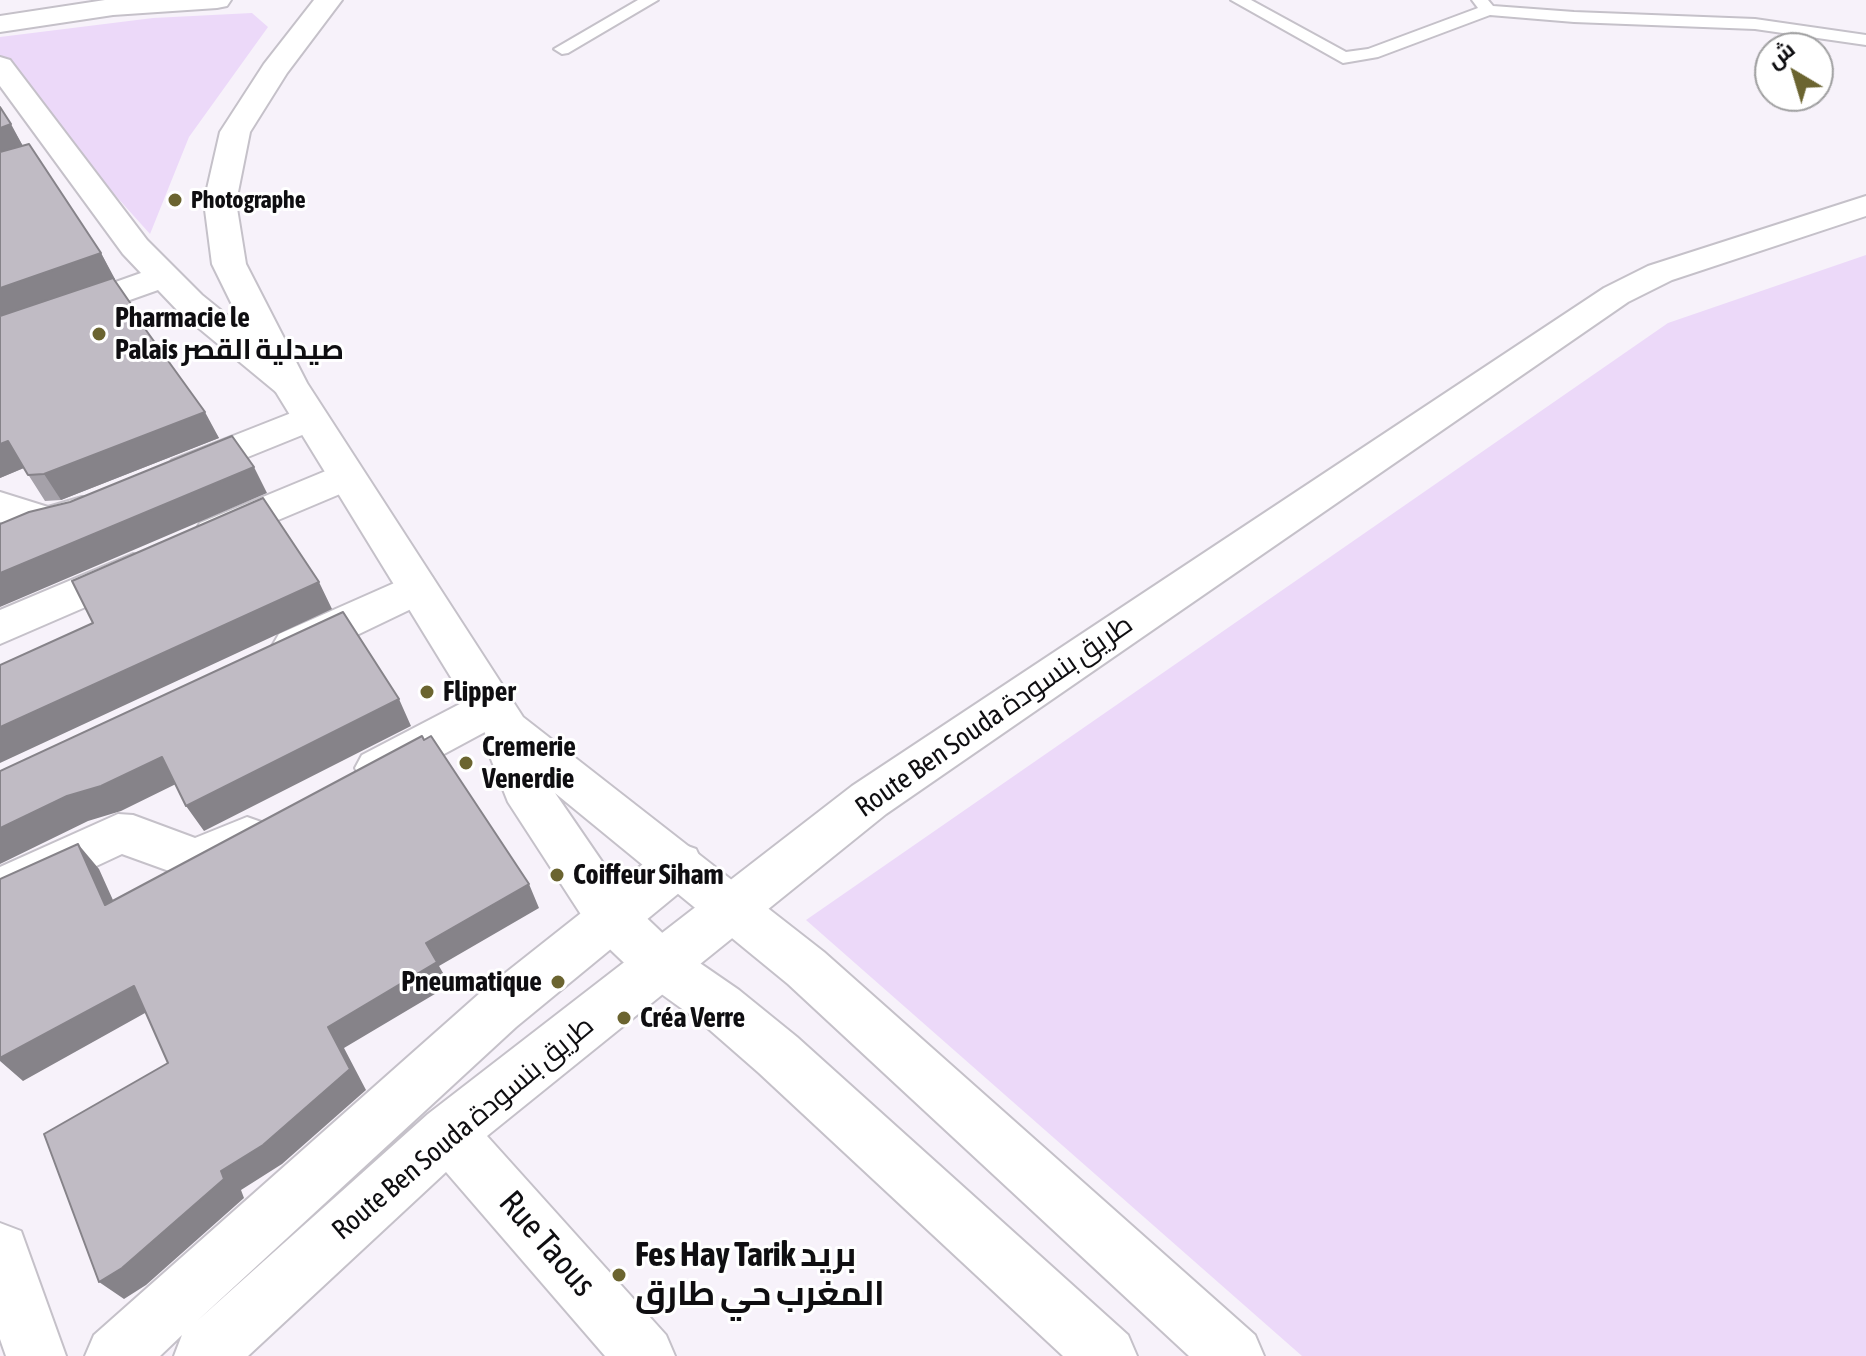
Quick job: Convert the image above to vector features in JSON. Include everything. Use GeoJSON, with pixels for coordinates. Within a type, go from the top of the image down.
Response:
{"type":"FeatureCollection","features":[{"type":"Feature","properties":{"kind":"street"},"geometry":{"type":"LineString","coordinates":[[0,11],[68,0]]}},
{"type":"Feature","properties":{"kind":"street"},"geometry":{"type":"LineString","coordinates":[[0,24],[113,7],[217,0]]}},
{"type":"Feature","properties":{"kind":"street"},"geometry":{"type":"LineString","coordinates":[[328,0],[274,70],[235,132],[220,202],[229,264],[289,384],[500,718],[525,788],[611,917],[660,964],[721,1007],[778,1055],[1107,1356]]}},
{"type":"Feature","properties":{"kind":"street"},"geometry":{"type":"LineString","coordinates":[[0,66],[24,118],[50,155],[190,303],[289,384]]}},
{"type":"Feature","properties":{"kind":"street","name":"Route Ben Souda طريق بنسودة"},"geometry":{"type":"LineString","coordinates":[[204,1356],[448,1133],[869,800],[1616,295],[1660,273],[1866,206]]}},
{"type":"Feature","properties":{"kind":"street"},"geometry":{"type":"LineString","coordinates":[[0,335],[164,276]]}},
{"type":"Feature","properties":{"kind":"street"},"geometry":{"type":"LineString","coordinates":[[155,482],[309,418]]}},
{"type":"Feature","properties":{"kind":"street"},"geometry":{"type":"LineString","coordinates":[[0,628],[345,476]]}},
{"type":"Feature","properties":{"kind":"street"},"geometry":{"type":"LineString","coordinates":[[0,506],[33,519],[48,521],[113,500]]}},
{"type":"Feature","properties":{"kind":"street"},"geometry":{"type":"LineString","coordinates":[[259,663],[417,588]]}},
{"type":"Feature","properties":{"kind":"street"},"geometry":{"type":"LineString","coordinates":[[500,718],[806,968],[1234,1356]]}},
{"type":"Feature","properties":{"kind":"street"},"geometry":{"type":"LineString","coordinates":[[344,786],[500,718]]}},
{"type":"Feature","properties":{"kind":"street"},"geometry":{"type":"LineString","coordinates":[[0,890],[118,834],[133,835],[194,859],[214,853],[289,814]]}},
{"type":"Feature","properties":{"kind":"street"},"geometry":{"type":"LineString","coordinates":[[115,1356],[446,1056],[679,864]]}},
{"type":"Feature","properties":{"kind":"street","name":"Rue Taous"},"geometry":{"type":"LineString","coordinates":[[448,1133],[645,1356]]}},
{"type":"Feature","properties":{"kind":"street"},"geometry":{"type":"LineString","coordinates":[[0,1252],[36,1356]]}},
{"type":"Feature","properties":{"kind":"lane"},"geometry":{"type":"LineString","coordinates":[[562,49],[650,0]]}},
{"type":"Feature","properties":{"kind":"lane"},"geometry":{"type":"LineString","coordinates":[[1239,0],[1343,58],[1372,53],[1484,5],[1574,17],[1755,24],[1866,40]]}},
{"type":"Feature","properties":{"kind":"shaded area"},"geometry":{"type":"Polygon","coordinates":[[[252,13],[268,27],[189,137],[150,234],[0,67],[0,37],[153,18],[252,13]]]}},
{"type":"Feature","properties":{"kind":"shaded area"},"geometry":{"type":"Polygon","coordinates":[[[1866,255],[1866,1356],[1302,1356],[806,920],[1668,323],[1866,255]]]}},
{"type":"Feature","properties":{"kind":"building"},"geometry":{"type":"Polygon","coordinates":[[[0,107],[11,124],[0,128],[0,107]]]}},
{"type":"Feature","properties":{"kind":"building"},"geometry":{"type":"Polygon","coordinates":[[[29,144],[101,253],[0,288],[0,152],[29,144]]]}},
{"type":"Feature","properties":{"kind":"building"},"geometry":{"type":"Polygon","coordinates":[[[113,278],[133,307],[130,308],[205,412],[44,474],[28,475],[8,441],[0,444],[0,316],[113,278]]]}},
{"type":"Feature","properties":{"kind":"building"},"geometry":{"type":"Polygon","coordinates":[[[232,436],[254,467],[0,573],[0,524],[29,512],[70,502],[232,436]]]}},
{"type":"Feature","properties":{"kind":"building"},"geometry":{"type":"Polygon","coordinates":[[[263,498],[319,582],[0,727],[0,665],[93,623],[72,581],[263,498]]]}},
{"type":"Feature","properties":{"kind":"building"},"geometry":{"type":"Polygon","coordinates":[[[343,612],[399,699],[186,806],[162,757],[101,786],[67,796],[0,828],[0,771],[343,612]]]}},
{"type":"Feature","properties":{"kind":"building"},"geometry":{"type":"Polygon","coordinates":[[[422,736],[424,740],[431,736],[529,884],[426,943],[437,962],[328,1027],[350,1069],[263,1145],[221,1171],[224,1179],[122,1268],[99,1282],[44,1134],[168,1063],[134,986],[0,1058],[0,879],[78,844],[105,905],[422,736]]]}},
{"type":"Feature","properties":{"kind":"place","name":"Photographe"},"geometry":{"type":"Point","coordinates":[175,200]}},
{"type":"Feature","properties":{"kind":"place","name":"Pharmacie le Palais صيدلية القصر"},"geometry":{"type":"Point","coordinates":[99,334]}},
{"type":"Feature","properties":{"kind":"place","name":"Flipper"},"geometry":{"type":"Point","coordinates":[427,692]}},
{"type":"Feature","properties":{"kind":"place","name":"Cremerie Venerdie"},"geometry":{"type":"Point","coordinates":[466,763]}},
{"type":"Feature","properties":{"kind":"place","name":"Coiffeur Siham"},"geometry":{"type":"Point","coordinates":[557,875]}},
{"type":"Feature","properties":{"kind":"place","name":"Pneumatique"},"geometry":{"type":"Point","coordinates":[558,982]}},
{"type":"Feature","properties":{"kind":"place","name":"Créa Verre"},"geometry":{"type":"Point","coordinates":[624,1018]}},
{"type":"Feature","properties":{"kind":"place","name":"Fes Hay Tarik بريد المغرب حي طارق"},"geometry":{"type":"Point","coordinates":[619,1275]}}]}
